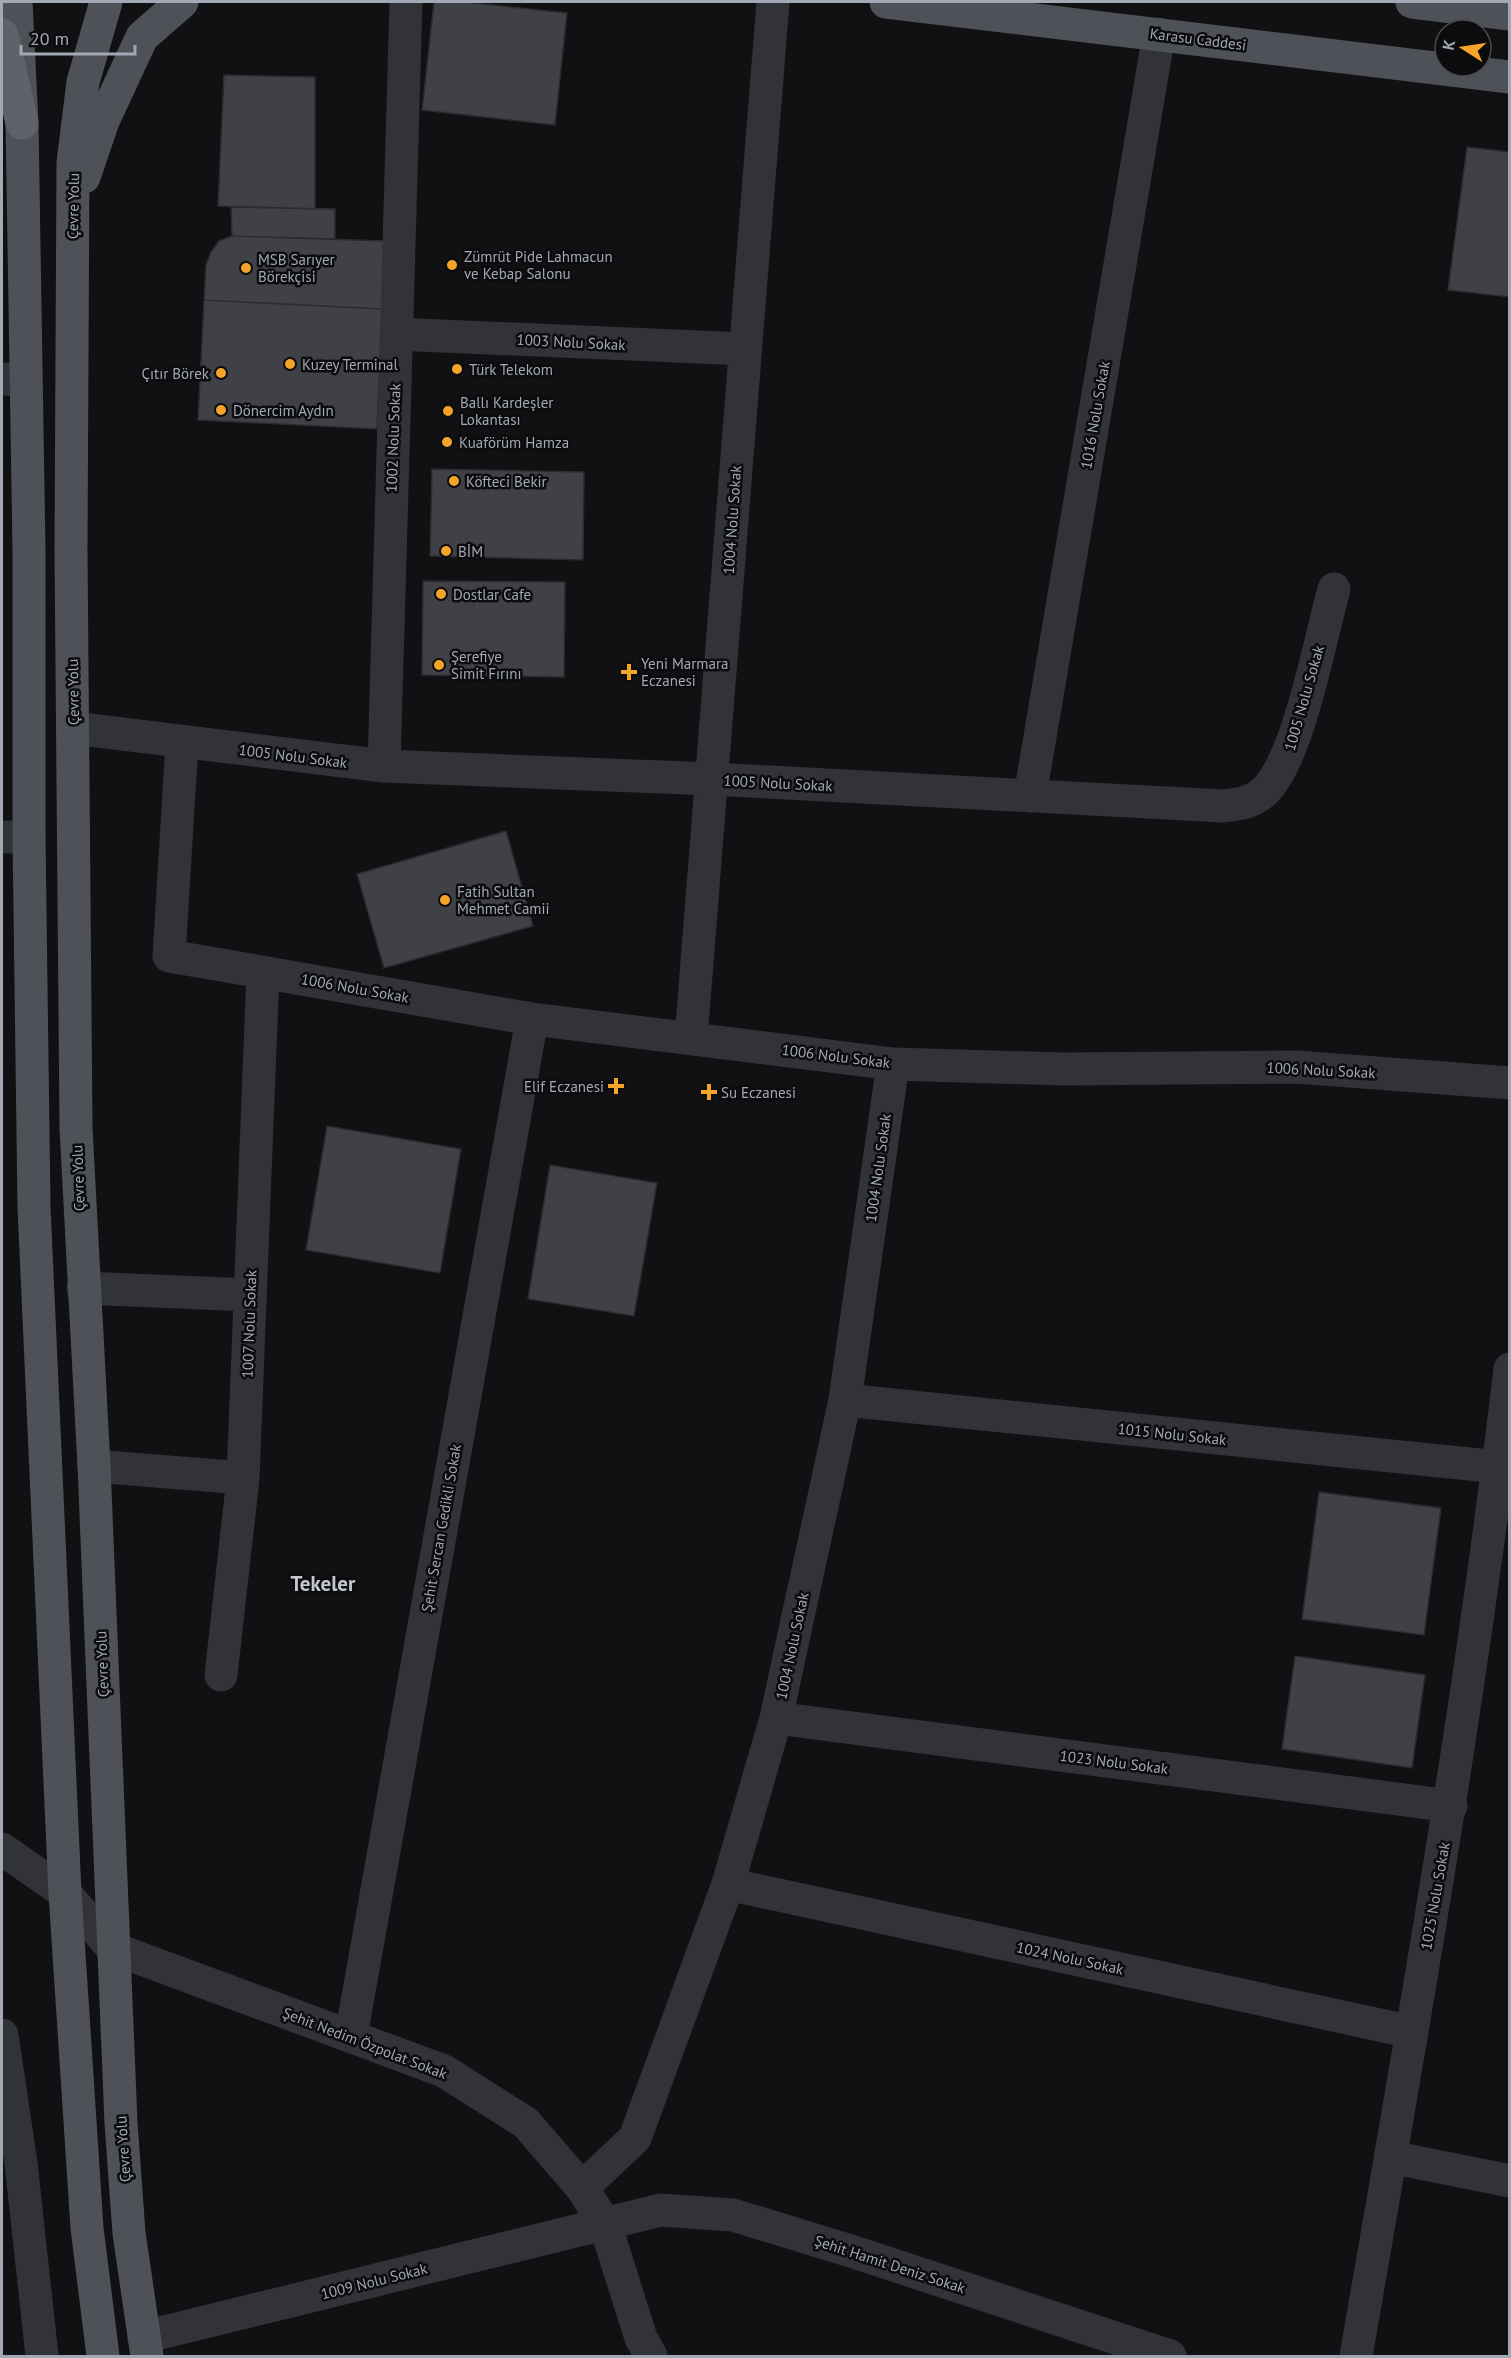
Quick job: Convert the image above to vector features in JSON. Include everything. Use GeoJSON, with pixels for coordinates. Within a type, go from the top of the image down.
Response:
{"type":"FeatureCollection","features":[{"type":"Feature","properties":{"kind":"highway"},"geometry":{"type":"LineString","coordinates":[[2,36],[22,123]]}},
{"type":"Feature","properties":{"kind":"main road"},"geometry":{"type":"LineString","coordinates":[[16,2],[22,123],[14,380],[29,550],[15,837],[65,1893],[87,2228],[103,2356]]}},
{"type":"Feature","properties":{"kind":"main road","name":"Çevre Yolu"},"geometry":{"type":"LineString","coordinates":[[106,2],[83,82],[77,116],[72,210],[76,1128],[94,1466],[112,1948],[128,2222],[145,2347]]}},
{"type":"Feature","properties":{"kind":"main road"},"geometry":{"type":"LineString","coordinates":[[72,210],[103,121],[142,37],[182,2]]}},
{"type":"Feature","properties":{"kind":"main road","name":"Karasu Caddesi"},"geometry":{"type":"LineString","coordinates":[[886,2],[1509,76]]}},
{"type":"Feature","properties":{"kind":"main road"},"geometry":{"type":"LineString","coordinates":[[1412,2],[1509,14]]}},
{"type":"Feature","properties":{"kind":"street","name":"1002 Nolu Sokak"},"geometry":{"type":"LineString","coordinates":[[384,766],[406,2]]}},
{"type":"Feature","properties":{"kind":"street","name":"1004 Nolu Sokak"},"geometry":{"type":"LineString","coordinates":[[691,1038],[773,2]]}},
{"type":"Feature","properties":{"kind":"street","name":"1016 Nolu Sokak"},"geometry":{"type":"LineString","coordinates":[[1030,796],[1159,34]]}},
{"type":"Feature","properties":{"kind":"street","name":"1003 Nolu Sokak"},"geometry":{"type":"LineString","coordinates":[[396,334],[746,349]]}},
{"type":"Feature","properties":{"kind":"street","name":"1005 Nolu Sokak"},"geometry":{"type":"LineString","coordinates":[[73,728],[384,766],[712,779],[1223,806],[1248,802],[1263,792],[1279,775],[1292,746],[1334,589]]}},
{"type":"Feature","properties":{"kind":"street","name":"1006 Nolu Sokak"},"geometry":{"type":"LineString","coordinates":[[182,743],[169,956],[532,1020],[893,1064],[1063,1069],[1296,1067],[1509,1083]]}},
{"type":"Feature","properties":{"kind":"street","name":"1007 Nolu Sokak"},"geometry":{"type":"LineString","coordinates":[[221,1675],[243,1478],[263,972]]}},
{"type":"Feature","properties":{"kind":"street","name":"Şehit Sercan Gedikli Sokak"},"geometry":{"type":"LineString","coordinates":[[351,2036],[532,1020]]}},
{"type":"Feature","properties":{"kind":"street","name":"1004 Nolu Sokak"},"geometry":{"type":"LineString","coordinates":[[582,2188],[635,2138],[728,1884],[776,1718],[845,1400],[893,1064]]}},
{"type":"Feature","properties":{"kind":"street"},"geometry":{"type":"LineString","coordinates":[[83,1288],[250,1295]]}},
{"type":"Feature","properties":{"kind":"street","name":"1025 Nolu Sokak"},"geometry":{"type":"LineString","coordinates":[[1356,2356],[1451,1806],[1499,1467],[1506,1433],[1509,1369]]}},
{"type":"Feature","properties":{"kind":"street","name":"1015 Nolu Sokak"},"geometry":{"type":"LineString","coordinates":[[845,1400],[1499,1467]]}},
{"type":"Feature","properties":{"kind":"street"},"geometry":{"type":"LineString","coordinates":[[94,1466],[243,1478]]}},
{"type":"Feature","properties":{"kind":"street","name":"1023 Nolu Sokak"},"geometry":{"type":"LineString","coordinates":[[776,1718],[1451,1806]]}},
{"type":"Feature","properties":{"kind":"street","name":"Şehit Nedim Özpolat Sokak"},"geometry":{"type":"LineString","coordinates":[[2,1849],[65,1893],[112,1948],[444,2071],[526,2123],[582,2188],[604,2224],[641,2338],[651,2356]]}},
{"type":"Feature","properties":{"kind":"street","name":"1024 Nolu Sokak"},"geometry":{"type":"LineString","coordinates":[[728,1884],[1412,2032]]}},
{"type":"Feature","properties":{"kind":"street"},"geometry":{"type":"LineString","coordinates":[[2,2035],[21,2163],[42,2356]]}},
{"type":"Feature","properties":{"kind":"street"},"geometry":{"type":"LineString","coordinates":[[1390,2157],[1509,2181]]}},
{"type":"Feature","properties":{"kind":"street","name":"Şehit Hamit Deniz Sokak"},"geometry":{"type":"LineString","coordinates":[[604,2224],[661,2210],[733,2215],[854,2252],[1170,2356]]}},
{"type":"Feature","properties":{"kind":"street","name":"1009 Nolu Sokak"},"geometry":{"type":"LineString","coordinates":[[145,2347],[604,2224]]}},
{"type":"Feature","properties":{"kind":"building"},"geometry":{"type":"Polygon","coordinates":[[[434,2],[465,2],[567,13],[555,125],[422,110],[434,2]]]}},
{"type":"Feature","properties":{"kind":"building"},"geometry":{"type":"Polygon","coordinates":[[[224,75],[315,77],[315,209],[218,206],[224,75]]]}},
{"type":"Feature","properties":{"kind":"building"},"geometry":{"type":"Polygon","coordinates":[[[1467,147],[1510,152],[1510,297],[1448,290],[1467,147]]]}},
{"type":"Feature","properties":{"kind":"building"},"geometry":{"type":"Polygon","coordinates":[[[231,207],[335,209],[335,239],[232,236],[231,207]]]}},
{"type":"Feature","properties":{"kind":"building"},"geometry":{"type":"Polygon","coordinates":[[[232,236],[386,241],[382,309],[204,300],[206,265],[211,252],[219,241],[232,236]]]}},
{"type":"Feature","properties":{"kind":"building","name":"Kuzey Terminal"},"geometry":{"type":"Polygon","coordinates":[[[204,300],[382,309],[377,429],[198,420],[204,300]]]}},
{"type":"Feature","properties":{"kind":"building"},"geometry":{"type":"Polygon","coordinates":[[[432,469],[584,472],[583,560],[430,556],[432,469]]]}},
{"type":"Feature","properties":{"kind":"building"},"geometry":{"type":"Polygon","coordinates":[[[423,581],[565,582],[564,677],[422,675],[423,581]]]}},
{"type":"Feature","properties":{"kind":"building","name":"Fatih Sultan Mehmet Camii"},"geometry":{"type":"Polygon","coordinates":[[[506,831],[533,926],[384,968],[357,874],[506,831]]]}},
{"type":"Feature","properties":{"kind":"building"},"geometry":{"type":"Polygon","coordinates":[[[327,1126],[461,1149],[440,1273],[306,1250],[327,1126]]]}},
{"type":"Feature","properties":{"kind":"building"},"geometry":{"type":"Polygon","coordinates":[[[550,1165],[657,1183],[634,1316],[528,1299],[550,1165]]]}},
{"type":"Feature","properties":{"kind":"building"},"geometry":{"type":"Polygon","coordinates":[[[1319,1492],[1441,1508],[1424,1635],[1302,1619],[1319,1492]]]}},
{"type":"Feature","properties":{"kind":"building"},"geometry":{"type":"Polygon","coordinates":[[[1295,1656],[1425,1675],[1412,1768],[1282,1749],[1295,1656]]]}},
{"type":"Feature","properties":{"kind":"place","name":"Zümrüt Pide Lahmacun ve Kebap Salonu"},"geometry":{"type":"Point","coordinates":[452,265]}},
{"type":"Feature","properties":{"kind":"place","name":"MSB Sarıyer Börekçisi"},"geometry":{"type":"Point","coordinates":[246,268]}},
{"type":"Feature","properties":{"kind":"place","name":"Kuzey Terminal"},"geometry":{"type":"Point","coordinates":[290,364]}},
{"type":"Feature","properties":{"kind":"place","name":"Türk Telekom"},"geometry":{"type":"Point","coordinates":[457,369]}},
{"type":"Feature","properties":{"kind":"place","name":"Çıtır Börek"},"geometry":{"type":"Point","coordinates":[221,373]}},
{"type":"Feature","properties":{"kind":"place","name":"Dönercim Aydın"},"geometry":{"type":"Point","coordinates":[221,410]}},
{"type":"Feature","properties":{"kind":"place","name":"Ballı Kardeşler Lokantası"},"geometry":{"type":"Point","coordinates":[448,411]}},
{"type":"Feature","properties":{"kind":"place","name":"Kuaförüm Hamza"},"geometry":{"type":"Point","coordinates":[447,442]}},
{"type":"Feature","properties":{"kind":"place","name":"Köfteci Bekir"},"geometry":{"type":"Point","coordinates":[454,481]}},
{"type":"Feature","properties":{"kind":"place","name":"BİM"},"geometry":{"type":"Point","coordinates":[446,551]}},
{"type":"Feature","properties":{"kind":"place","name":"Dostlar Cafe"},"geometry":{"type":"Point","coordinates":[441,594]}},
{"type":"Feature","properties":{"kind":"place","name":"Şerefiye Simit Fırını"},"geometry":{"type":"Point","coordinates":[439,665]}},
{"type":"Feature","properties":{"kind":"place","name":"Yeni Marmara Eczanesi"},"geometry":{"type":"Point","coordinates":[629,672]}},
{"type":"Feature","properties":{"kind":"place","name":"Fatih Sultan Mehmet Camii"},"geometry":{"type":"Point","coordinates":[445,900]}},
{"type":"Feature","properties":{"kind":"place","name":"Elif Eczanesi"},"geometry":{"type":"Point","coordinates":[616,1086]}},
{"type":"Feature","properties":{"kind":"place","name":"Su Eczanesi"},"geometry":{"type":"Point","coordinates":[709,1092]}},
{"type":"Feature","properties":{"kind":"district","name":"Tekeler"},"geometry":{"type":"Point","coordinates":[323,1583]}}]}
